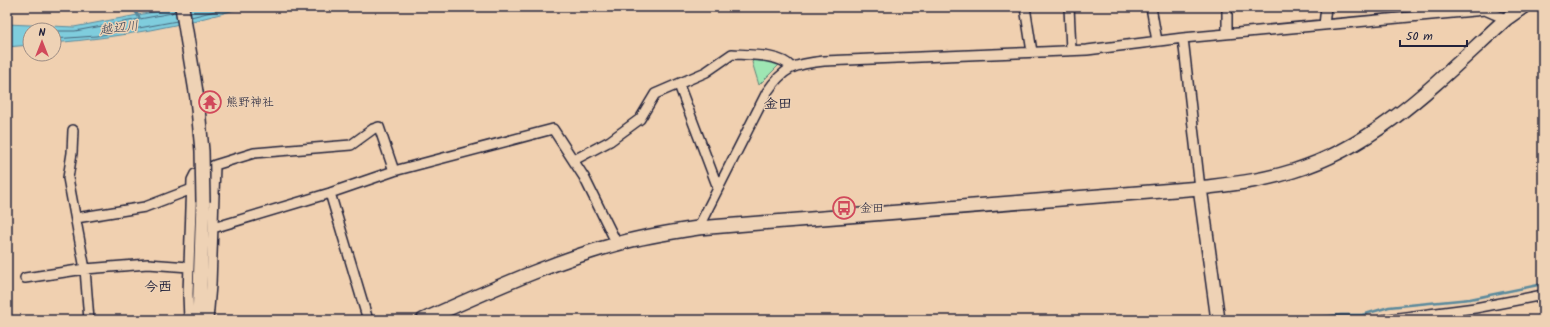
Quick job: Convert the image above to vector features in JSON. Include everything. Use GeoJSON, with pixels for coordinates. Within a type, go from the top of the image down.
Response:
{"type":"FeatureCollection","features":[{"type":"Feature","properties":{"kind":"street"},"geometry":{"type":"LineString","coordinates":[[182,7],[197,98],[202,151],[203,202],[199,320]]}},
{"type":"Feature","properties":{"kind":"street"},"geometry":{"type":"LineString","coordinates":[[1025,7],[1032,52]]}},
{"type":"Feature","properties":{"kind":"street"},"geometry":{"type":"LineString","coordinates":[[1069,7],[1071,50]]}},
{"type":"Feature","properties":{"kind":"street"},"geometry":{"type":"LineString","coordinates":[[1151,7],[1157,41]]}},
{"type":"Feature","properties":{"kind":"street"},"geometry":{"type":"LineString","coordinates":[[1227,7],[1227,34]]}},
{"type":"Feature","properties":{"kind":"street"},"geometry":{"type":"LineString","coordinates":[[1324,25],[1326,7]]}},
{"type":"Feature","properties":{"kind":"street"},"geometry":{"type":"LineString","coordinates":[[423,320],[523,277],[616,244],[698,228],[1200,188],[1273,177],[1312,164],[1345,150],[1383,127],[1404,111],[1506,20],[1523,7]]}},
{"type":"Feature","properties":{"kind":"street"},"geometry":{"type":"LineString","coordinates":[[698,228],[767,92],[779,76],[791,67],[803,63],[1071,50],[1484,10],[1506,20]]}},
{"type":"Feature","properties":{"kind":"street"},"geometry":{"type":"LineString","coordinates":[[1183,38],[1200,188],[1218,320]]}},
{"type":"Feature","properties":{"kind":"street"},"geometry":{"type":"LineString","coordinates":[[574,160],[610,141],[640,119],[655,94],[706,72],[732,54],[779,59],[787,62],[791,67]]}},
{"type":"Feature","properties":{"kind":"street"},"geometry":{"type":"LineString","coordinates":[[679,84],[718,188]]}},
{"type":"Feature","properties":{"kind":"street"},"geometry":{"type":"LineString","coordinates":[[189,320],[192,180],[195,174],[215,165],[254,153],[351,146],[373,129],[379,127],[394,171]]}},
{"type":"Feature","properties":{"kind":"street"},"geometry":{"type":"LineString","coordinates":[[213,228],[330,193],[394,171],[553,129],[574,160],[598,202],[616,244]]}},
{"type":"Feature","properties":{"kind":"street"},"geometry":{"type":"LineString","coordinates":[[73,130],[72,153],[68,178],[85,269],[89,320]]}},
{"type":"Feature","properties":{"kind":"street"},"geometry":{"type":"LineString","coordinates":[[208,320],[215,165]]}},
{"type":"Feature","properties":{"kind":"street"},"geometry":{"type":"LineString","coordinates":[[76,218],[145,206],[192,189]]}},
{"type":"Feature","properties":{"kind":"street"},"geometry":{"type":"LineString","coordinates":[[330,193],[368,320]]}},
{"type":"Feature","properties":{"kind":"street"},"geometry":{"type":"LineString","coordinates":[[25,278],[85,269],[148,264],[189,267]]}},
{"type":"Feature","properties":{"kind":"street"},"geometry":{"type":"LineString","coordinates":[[1383,320],[1476,308],[1543,295]]}},
{"type":"Feature","properties":{"kind":"green space"},"geometry":{"type":"Polygon","coordinates":[[[754,60],[781,63],[759,85],[752,62],[754,60]]]}},
{"type":"Feature","properties":{"kind":"water","name":"越辺川"},"geometry":{"type":"Polygon","coordinates":[[[180,7],[245,7],[198,20],[151,30],[62,42],[62,26],[74,27],[180,7]]]}},
{"type":"Feature","properties":{"kind":"water"},"geometry":{"type":"Polygon","coordinates":[[[7,24],[22,25],[22,46],[7,47],[7,24]]]}},
{"type":"Feature","properties":{"kind":"waterway","name":"越辺川"},"geometry":{"type":"LineString","coordinates":[[133,7],[140,19]]}},
{"type":"Feature","properties":{"kind":"waterway"},"geometry":{"type":"LineString","coordinates":[[1291,320],[1341,315],[1362,315],[1389,307],[1470,299],[1543,284]]}},
{"type":"Feature","properties":{"kind":"place","name":"熊野神社"},"geometry":{"type":"Point","coordinates":[210,102]}},
{"type":"Feature","properties":{"kind":"place","name":"金田"},"geometry":{"type":"Point","coordinates":[844,208]}},
{"type":"Feature","properties":{"kind":"district","name":"金田"},"geometry":{"type":"Point","coordinates":[778,103]}},
{"type":"Feature","properties":{"kind":"district","name":"今西"},"geometry":{"type":"Point","coordinates":[158,286]}}]}
